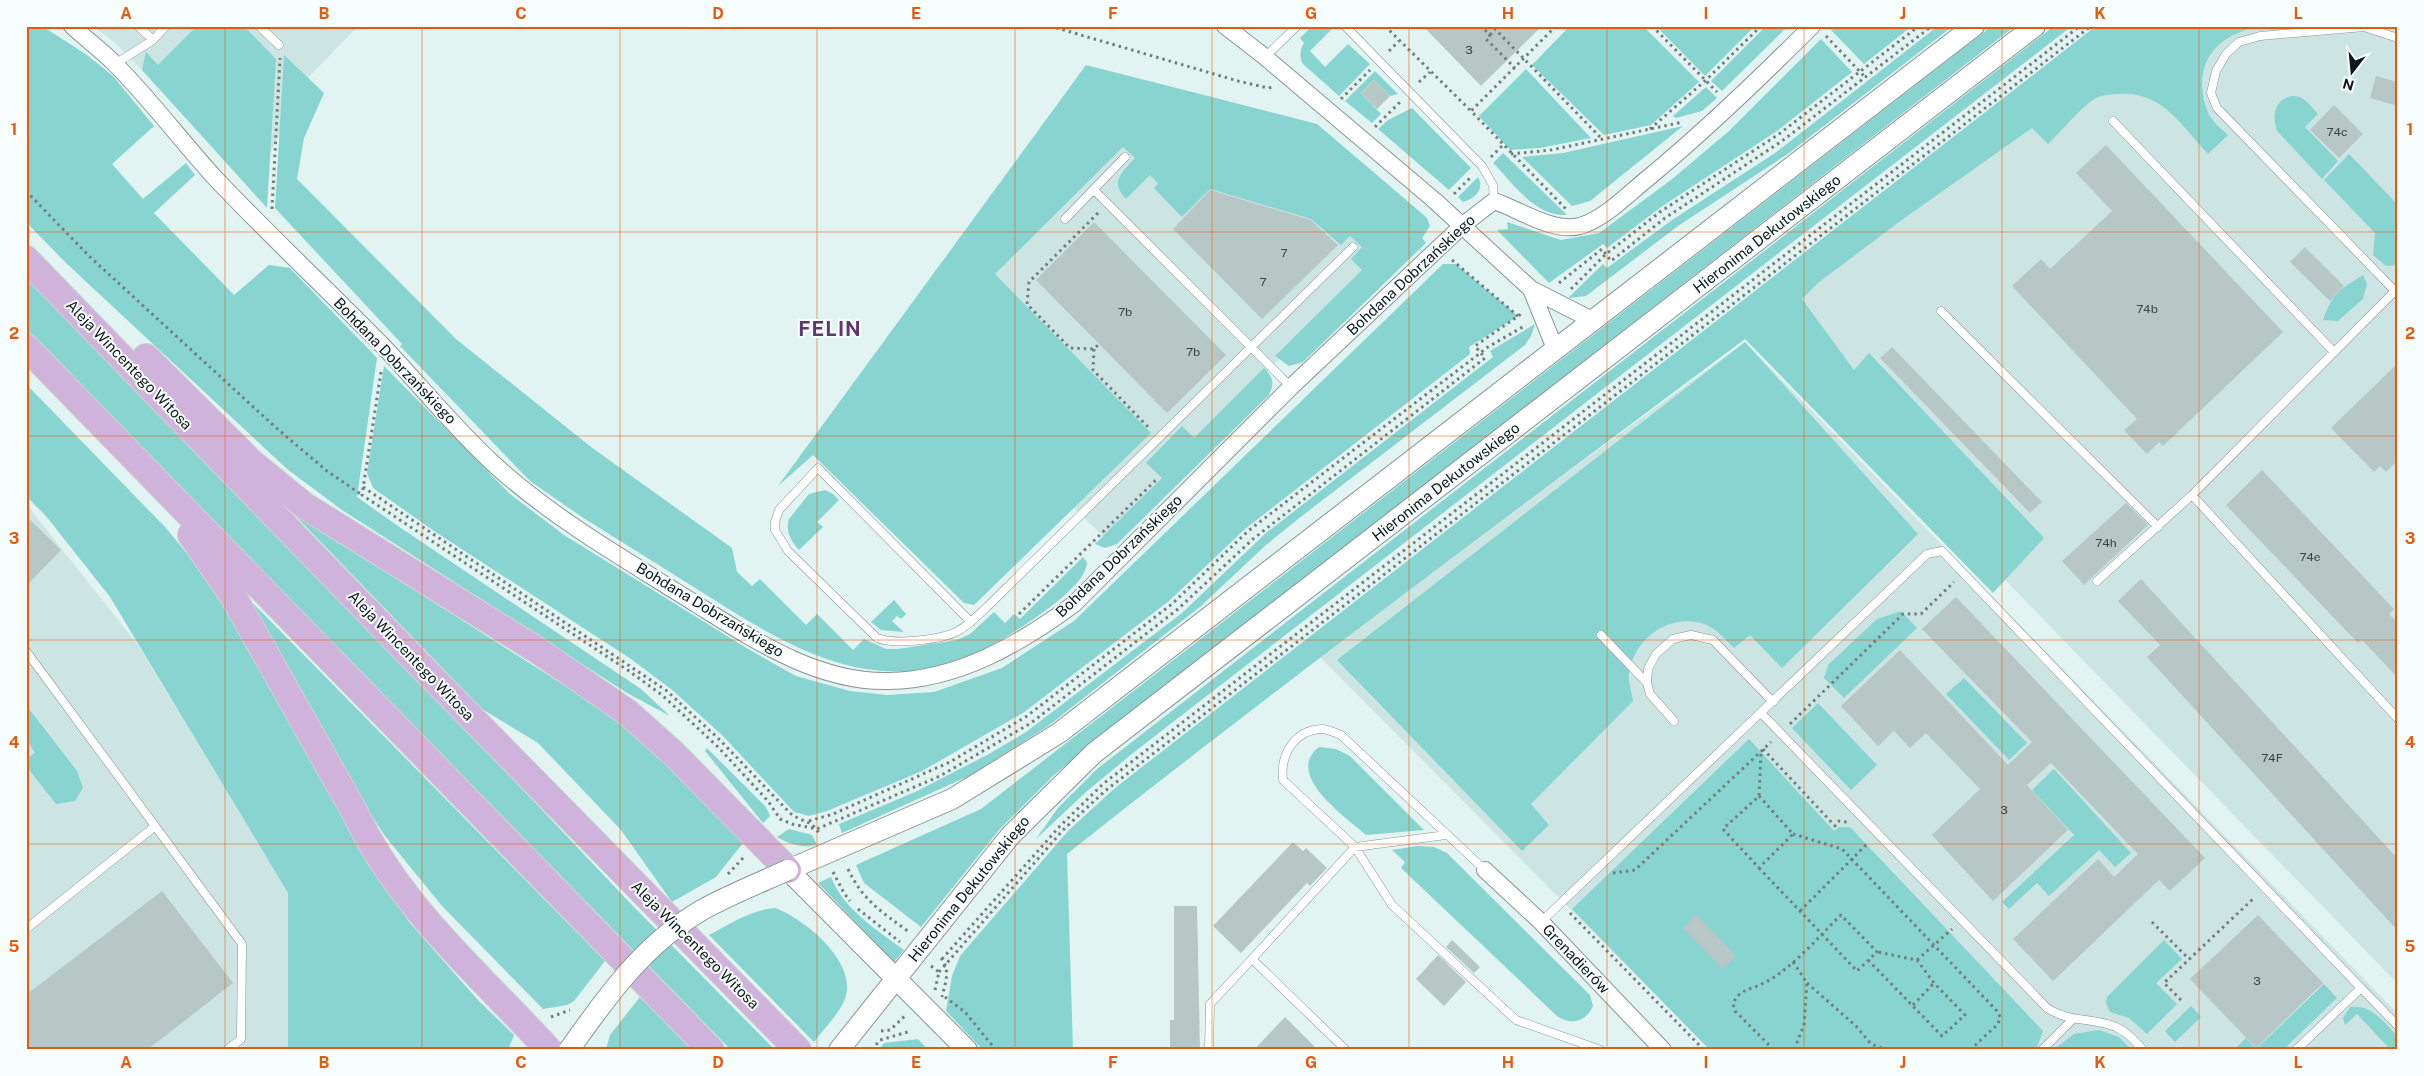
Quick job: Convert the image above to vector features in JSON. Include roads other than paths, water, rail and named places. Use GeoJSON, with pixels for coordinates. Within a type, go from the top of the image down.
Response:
{"type":"FeatureCollection","features":[{"type":"Feature","properties":{"kind":"main road"},"geometry":{"type":"LineString","coordinates":[[28,261],[104,315],[250,461],[305,506],[566,668],[627,712],[673,752],[788,870]]}},
{"type":"Feature","properties":{"kind":"main road","name":"Aleja Wincentego Witosa"},"geometry":{"type":"LineString","coordinates":[[28,261],[412,657],[798,1050]]}},
{"type":"Feature","properties":{"kind":"main road"},"geometry":{"type":"LineString","coordinates":[[26,348],[711,1050]]}},
{"type":"Feature","properties":{"kind":"main road"},"geometry":{"type":"LineString","coordinates":[[146,471],[233,596],[354,812],[371,846],[395,882],[444,942],[549,1050]]}},
{"type":"Feature","properties":{"kind":"street","name":"Bohdana Dobrzańskiego"},"geometry":{"type":"LineString","coordinates":[[72,26],[115,64],[216,179],[383,346],[496,466],[532,496],[584,534],[762,644],[796,661],[840,675],[887,682],[923,678],[967,667],[1036,632],[1074,604],[1291,388],[1463,225],[1494,201]]}},
{"type":"Feature","properties":{"kind":"street"},"geometry":{"type":"LineString","coordinates":[[1225,26],[1265,57],[1463,225],[1541,300],[1594,321]]}},
{"type":"Feature","properties":{"kind":"street"},"geometry":{"type":"LineString","coordinates":[[569,1050],[633,964],[666,935],[701,911],[788,870],[952,799],[1059,733],[1556,351],[1974,26]]}},
{"type":"Feature","properties":{"kind":"street","name":"Hieronima Dekutowskiego"},"geometry":{"type":"LineString","coordinates":[[839,1050],[1010,836],[1094,753],[2035,26]]}},
{"type":"Feature","properties":{"kind":"street"},"geometry":{"type":"LineString","coordinates":[[1494,201],[1515,208],[1532,219],[1563,227],[1579,226],[1601,216],[1694,140],[1818,30]]}},
{"type":"Feature","properties":{"kind":"street"},"geometry":{"type":"LineString","coordinates":[[1541,300],[1556,351]]}},
{"type":"Feature","properties":{"kind":"street"},"geometry":{"type":"LineString","coordinates":[[788,870],[967,1050]]}},
{"type":"Feature","properties":{"kind":"street","name":"Grenadierów"},"geometry":{"type":"LineString","coordinates":[[1485,870],[1541,922],[1663,1050]]}},
{"type":"Feature","properties":{"kind":"lane"},"geometry":{"type":"LineString","coordinates":[[138,26],[153,40]]}},
{"type":"Feature","properties":{"kind":"lane"},"geometry":{"type":"LineString","coordinates":[[115,64],[153,40],[166,26]]}},
{"type":"Feature","properties":{"kind":"lane"},"geometry":{"type":"LineString","coordinates":[[259,26],[279,45]]}},
{"type":"Feature","properties":{"kind":"lane"},"geometry":{"type":"LineString","coordinates":[[1265,57],[1297,26]]}},
{"type":"Feature","properties":{"kind":"lane"},"geometry":{"type":"LineString","coordinates":[[1345,26],[1482,166],[1493,185],[1494,201]]}},
{"type":"Feature","properties":{"kind":"lane"},"geometry":{"type":"LineString","coordinates":[[2097,581],[2192,495],[2396,290],[2217,108],[2211,94],[2216,71],[2226,54],[2240,42],[2260,36],[2364,27],[2398,38]]}},
{"type":"Feature","properties":{"kind":"lane"},"geometry":{"type":"LineString","coordinates":[[2113,121],[2334,352]]}},
{"type":"Feature","properties":{"kind":"lane"},"geometry":{"type":"LineString","coordinates":[[1065,219],[1124,157]]}},
{"type":"Feature","properties":{"kind":"lane"},"geometry":{"type":"LineString","coordinates":[[1094,190],[1291,388]]}},
{"type":"Feature","properties":{"kind":"lane"},"geometry":{"type":"LineString","coordinates":[[971,622],[818,468],[788,498],[779,510],[775,522],[775,530],[788,551],[877,638],[893,642],[910,642],[956,632],[971,622],[1353,247]]}},
{"type":"Feature","properties":{"kind":"lane"},"geometry":{"type":"LineString","coordinates":[[1941,311],[2158,527]]}},
{"type":"Feature","properties":{"kind":"lane"},"geometry":{"type":"LineString","coordinates":[[2192,495],[2398,719]]}},
{"type":"Feature","properties":{"kind":"lane"},"geometry":{"type":"LineString","coordinates":[[1541,922],[1927,554],[1942,551],[2398,1026]]}},
{"type":"Feature","properties":{"kind":"lane"},"geometry":{"type":"LineString","coordinates":[[1601,635],[1647,683]]}},
{"type":"Feature","properties":{"kind":"lane"},"geometry":{"type":"LineString","coordinates":[[1674,720],[1650,694],[1647,683],[1648,669],[1656,654],[1673,639],[1691,635],[1713,640],[1773,702]]}},
{"type":"Feature","properties":{"kind":"lane"},"geometry":{"type":"LineString","coordinates":[[26,651],[242,944],[241,1039],[227,1050]]}},
{"type":"Feature","properties":{"kind":"lane"},"geometry":{"type":"LineString","coordinates":[[1761,713],[2047,1008],[2060,1016],[2073,1020],[2105,1024],[2118,1028],[2143,1050]]}},
{"type":"Feature","properties":{"kind":"lane"},"geometry":{"type":"LineString","coordinates":[[1485,870],[1341,735],[1323,728],[1304,734],[1289,746],[1281,765],[1283,780],[1355,848],[1392,905],[1516,1020],[1578,1046],[1601,1050]]}},
{"type":"Feature","properties":{"kind":"lane"},"geometry":{"type":"LineString","coordinates":[[26,929],[154,827]]}},
{"type":"Feature","properties":{"kind":"lane"},"geometry":{"type":"LineString","coordinates":[[1209,1050],[1210,1004],[1355,848],[1446,835]]}},
{"type":"Feature","properties":{"kind":"lane"},"geometry":{"type":"LineString","coordinates":[[1252,959],[1346,1050]]}},
{"type":"Feature","properties":{"kind":"lane"},"geometry":{"type":"LineString","coordinates":[[2296,1050],[2361,988]]}},
{"type":"Feature","properties":{"kind":"lane"},"geometry":{"type":"LineString","coordinates":[[2042,1050],[2073,1020]]}},
{"type":"Feature","properties":{"kind":"district","name":"FELIN"},"geometry":{"type":"Point","coordinates":[830,329]}}]}
